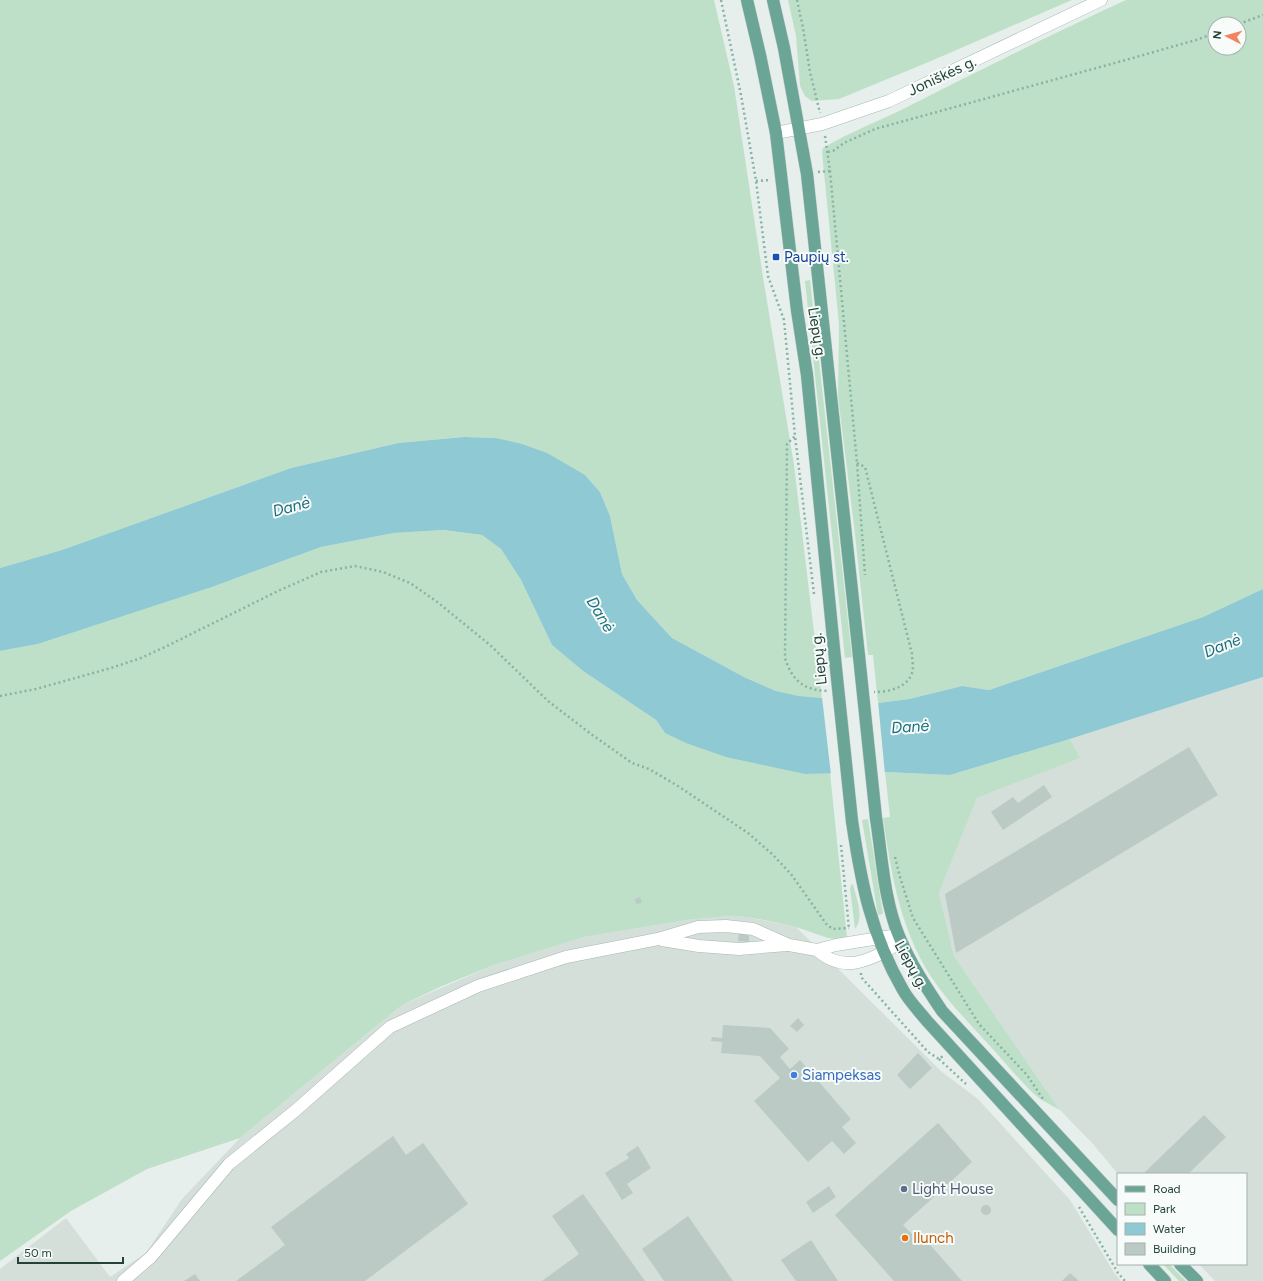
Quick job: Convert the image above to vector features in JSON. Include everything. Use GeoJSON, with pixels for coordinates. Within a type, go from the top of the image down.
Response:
{"type":"FeatureCollection","features":[{"type":"Feature","properties":{"kind":"main road","name":"Liepų g."},"geometry":{"type":"LineString","coordinates":[[747,0],[776,133],[796,302],[808,375],[852,821],[859,867],[868,909],[884,952],[903,990],[927,1021],[1117,1229]]}},
{"type":"Feature","properties":{"kind":"main road","name":"Liepų g."},"geometry":{"type":"LineString","coordinates":[[773,0],[784,48],[799,129],[814,230],[876,818],[889,902],[900,939],[921,980],[942,1011],[1117,1199]]}},
{"type":"Feature","properties":{"kind":"main road"},"geometry":{"type":"LineString","coordinates":[[1150,1265],[1165,1281]]}},
{"type":"Feature","properties":{"kind":"main road"},"geometry":{"type":"LineString","coordinates":[[1181,1265],[1197,1281]]}},
{"type":"Feature","properties":{"kind":"street","name":"Joniškės g."},"geometry":{"type":"LineString","coordinates":[[776,133],[822,124],[889,101],[1101,0]]}},
{"type":"Feature","properties":{"kind":"street"},"geometry":{"type":"LineString","coordinates":[[122,1281],[151,1257],[229,1164],[296,1110],[390,1027],[478,986],[566,957],[658,939],[698,926],[726,926],[753,929],[789,945],[817,950],[836,945],[878,938],[900,939]]}},
{"type":"Feature","properties":{"kind":"street"},"geometry":{"type":"LineString","coordinates":[[658,939],[700,946],[739,949],[789,945]]}},
{"type":"Feature","properties":{"kind":"street"},"geometry":{"type":"LineString","coordinates":[[817,950],[826,958],[846,963],[859,962],[884,952],[900,939]]}},
{"type":"Feature","properties":{"kind":"path"},"geometry":{"type":"LineString","coordinates":[[721,0],[741,95],[755,174],[768,276],[784,320],[795,436]]}},
{"type":"Feature","properties":{"kind":"path"},"geometry":{"type":"LineString","coordinates":[[797,0],[810,72],[828,152],[857,463],[865,578]]}},
{"type":"Feature","properties":{"kind":"path"},"geometry":{"type":"LineString","coordinates":[[1247,21],[1263,15]]}},
{"type":"Feature","properties":{"kind":"path"},"geometry":{"type":"LineString","coordinates":[[828,152],[833,151],[844,143],[875,129],[1144,55],[1207,36]]}},
{"type":"Feature","properties":{"kind":"path"},"geometry":{"type":"LineString","coordinates":[[0,696],[43,687],[141,658],[278,591],[321,572],[355,566],[383,572],[410,582],[490,645],[548,701],[569,718],[632,763],[649,769],[678,786],[748,833],[772,854],[791,874],[827,926],[833,929],[849,928],[841,837]]}},
{"type":"Feature","properties":{"kind":"path"},"geometry":{"type":"LineString","coordinates":[[895,855],[900,877],[913,918],[979,1024],[1027,1075],[1046,1104]]}},
{"type":"Feature","properties":{"kind":"path"},"geometry":{"type":"LineString","coordinates":[[939,1059],[968,1086]]}},
{"type":"Feature","properties":{"kind":"path"},"geometry":{"type":"LineString","coordinates":[[1075,1201],[1118,1273],[1125,1281]]}},
{"type":"Feature","properties":{"kind":"shaded area"},"geometry":{"type":"Polygon","coordinates":[[[1263,677],[1263,1281],[1215,1281],[1200,1265],[1247,1265],[1247,1173],[1117,1173],[1093,1144],[1060,1110],[954,956],[939,893],[977,798],[1079,758],[1070,739],[1263,677]]]}},
{"type":"Feature","properties":{"kind":"shaded area"},"geometry":{"type":"Polygon","coordinates":[[[729,916],[747,917],[796,927],[942,1072],[978,1099],[1070,1200],[1115,1274],[1121,1281],[0,1281],[0,1269],[66,1218],[110,1277],[146,1253],[182,1199],[240,1138],[402,1005],[494,965],[584,937],[687,920],[729,916]]]}},
{"type":"Feature","properties":{"kind":"green space"},"geometry":{"type":"Polygon","coordinates":[[[0,0],[714,0],[734,86],[763,277],[794,465],[822,699],[798,697],[776,691],[744,677],[672,638],[637,600],[622,574],[610,516],[600,492],[585,475],[496,438],[464,437],[398,443],[291,468],[62,550],[0,568],[0,0]]]}},
{"type":"Feature","properties":{"kind":"green space"},"geometry":{"type":"Polygon","coordinates":[[[788,0],[1072,0],[839,99],[812,101],[805,96],[800,86],[796,36],[788,0]]]}},
{"type":"Feature","properties":{"kind":"green space"},"geometry":{"type":"Polygon","coordinates":[[[1126,0],[1263,0],[1263,589],[1203,617],[989,690],[962,686],[909,699],[878,703],[873,655],[868,655],[838,396],[839,324],[822,152],[823,148],[844,137],[1016,52],[1126,0]]]}},
{"type":"Feature","properties":{"kind":"green space"},"geometry":{"type":"Polygon","coordinates":[[[810,280],[852,657],[845,658],[805,281],[810,280]]]}},
{"type":"Feature","properties":{"kind":"green space"},"geometry":{"type":"Polygon","coordinates":[[[442,530],[482,535],[501,549],[521,580],[552,645],[583,671],[656,720],[665,733],[805,774],[830,773],[847,938],[828,938],[796,927],[769,921],[747,917],[729,916],[687,920],[584,937],[494,965],[442,986],[402,1005],[240,1138],[147,1169],[71,1211],[0,1261],[0,651],[38,644],[212,587],[321,547],[394,533],[442,530]]]}},
{"type":"Feature","properties":{"kind":"green space"},"geometry":{"type":"Polygon","coordinates":[[[1070,739],[1080,758],[977,798],[939,893],[954,956],[1060,1110],[1043,1101],[1022,1082],[951,1003],[926,969],[915,948],[900,906],[890,863],[883,818],[890,817],[885,772],[950,775],[1070,739]]]}},
{"type":"Feature","properties":{"kind":"green space"},"geometry":{"type":"Polygon","coordinates":[[[868,819],[883,914],[878,915],[862,820],[868,819]]]}},
{"type":"Feature","properties":{"kind":"green space"},"geometry":{"type":"Polygon","coordinates":[[[853,884],[860,913],[858,924],[855,929],[850,888],[853,884]]]}},
{"type":"Feature","properties":{"kind":"green space"},"geometry":{"type":"Polygon","coordinates":[[[1164,1265],[1170,1265],[1186,1281],[1179,1281],[1164,1265]]]}},
{"type":"Feature","properties":{"kind":"water","name":"Danė"},"geometry":{"type":"Polygon","coordinates":[[[464,437],[496,438],[522,444],[547,453],[585,475],[600,492],[610,516],[622,574],[637,600],[672,638],[744,677],[776,691],[798,696],[878,703],[909,699],[962,686],[989,690],[1203,617],[1263,589],[1263,677],[1070,739],[950,775],[885,772],[805,774],[726,757],[686,743],[665,733],[656,720],[583,671],[552,645],[521,580],[501,549],[482,535],[443,530],[394,533],[321,547],[212,587],[38,644],[0,651],[0,568],[62,550],[291,468],[398,443],[464,437]]]}},
{"type":"Feature","properties":{"kind":"pier"},"geometry":{"type":"Polygon","coordinates":[[[822,697],[878,701],[885,774],[831,775],[822,697]]]}},
{"type":"Feature","properties":{"kind":"building"},"geometry":{"type":"Polygon","coordinates":[[[1189,747],[1218,795],[956,953],[945,894],[1189,747]]]}},
{"type":"Feature","properties":{"kind":"building"},"geometry":{"type":"Polygon","coordinates":[[[1044,785],[1052,797],[1003,830],[991,812],[1013,797],[1018,803],[1044,785]]]}},
{"type":"Feature","properties":{"kind":"building"},"geometry":{"type":"Polygon","coordinates":[[[640,897],[642,903],[636,904],[635,899],[640,897]]]}},
{"type":"Feature","properties":{"kind":"building"},"geometry":{"type":"Polygon","coordinates":[[[739,932],[749,932],[749,942],[738,941],[739,932]]]}},
{"type":"Feature","properties":{"kind":"building"},"geometry":{"type":"Polygon","coordinates":[[[798,1018],[804,1025],[797,1032],[790,1026],[798,1018]]]}},
{"type":"Feature","properties":{"kind":"building"},"geometry":{"type":"Polygon","coordinates":[[[723,1025],[770,1028],[789,1049],[780,1057],[790,1069],[800,1060],[851,1119],[842,1127],[856,1143],[844,1154],[832,1141],[808,1162],[754,1101],[780,1078],[760,1056],[721,1053],[722,1042],[711,1041],[712,1037],[722,1038],[723,1025]]]}},
{"type":"Feature","properties":{"kind":"building"},"geometry":{"type":"Polygon","coordinates":[[[918,1053],[932,1068],[910,1089],[897,1075],[918,1053]]]}},
{"type":"Feature","properties":{"kind":"building"},"geometry":{"type":"Polygon","coordinates":[[[1204,1115],[1226,1137],[1189,1173],[1144,1173],[1204,1115]]]}},
{"type":"Feature","properties":{"kind":"building","name":"Light House"},"geometry":{"type":"Polygon","coordinates":[[[938,1123],[972,1162],[903,1225],[912,1234],[917,1230],[962,1281],[894,1281],[835,1215],[938,1123]]]}},
{"type":"Feature","properties":{"kind":"building"},"geometry":{"type":"Polygon","coordinates":[[[393,1136],[406,1155],[423,1143],[468,1204],[365,1281],[236,1281],[285,1245],[271,1227],[393,1136]]]}},
{"type":"Feature","properties":{"kind":"building"},"geometry":{"type":"Polygon","coordinates":[[[638,1146],[651,1168],[627,1184],[633,1193],[622,1200],[605,1173],[629,1158],[626,1154],[638,1146]]]}},
{"type":"Feature","properties":{"kind":"building"},"geometry":{"type":"Polygon","coordinates":[[[829,1186],[836,1197],[813,1213],[806,1202],[829,1186]]]}},
{"type":"Feature","properties":{"kind":"building"},"geometry":{"type":"Polygon","coordinates":[[[583,1194],[645,1281],[542,1281],[579,1254],[552,1216],[583,1194]]]}},
{"type":"Feature","properties":{"kind":"building"},"geometry":{"type":"Polygon","coordinates":[[[984,1205],[988,1205],[990,1206],[990,1214],[984,1215],[981,1212],[981,1208],[984,1205]]]}},
{"type":"Feature","properties":{"kind":"building"},"geometry":{"type":"Polygon","coordinates":[[[688,1216],[733,1281],[664,1281],[642,1249],[688,1216]]]}},
{"type":"Feature","properties":{"kind":"building"},"geometry":{"type":"Polygon","coordinates":[[[811,1240],[838,1281],[796,1281],[781,1260],[811,1240]]]}},
{"type":"Feature","properties":{"kind":"building"},"geometry":{"type":"Polygon","coordinates":[[[1070,1273],[1079,1281],[1062,1281],[1070,1273]]]}},
{"type":"Feature","properties":{"kind":"building"},"geometry":{"type":"Polygon","coordinates":[[[195,1274],[200,1281],[184,1281],[195,1274]]]}},
{"type":"Feature","properties":{"kind":"place","name":"Paupių st."},"geometry":{"type":"Point","coordinates":[776,257]}},
{"type":"Feature","properties":{"kind":"place","name":"Siampeksas"},"geometry":{"type":"Point","coordinates":[794,1075]}},
{"type":"Feature","properties":{"kind":"place","name":"Light House"},"geometry":{"type":"Point","coordinates":[904,1189]}},
{"type":"Feature","properties":{"kind":"place","name":"Ilunch"},"geometry":{"type":"Point","coordinates":[905,1238]}}]}
